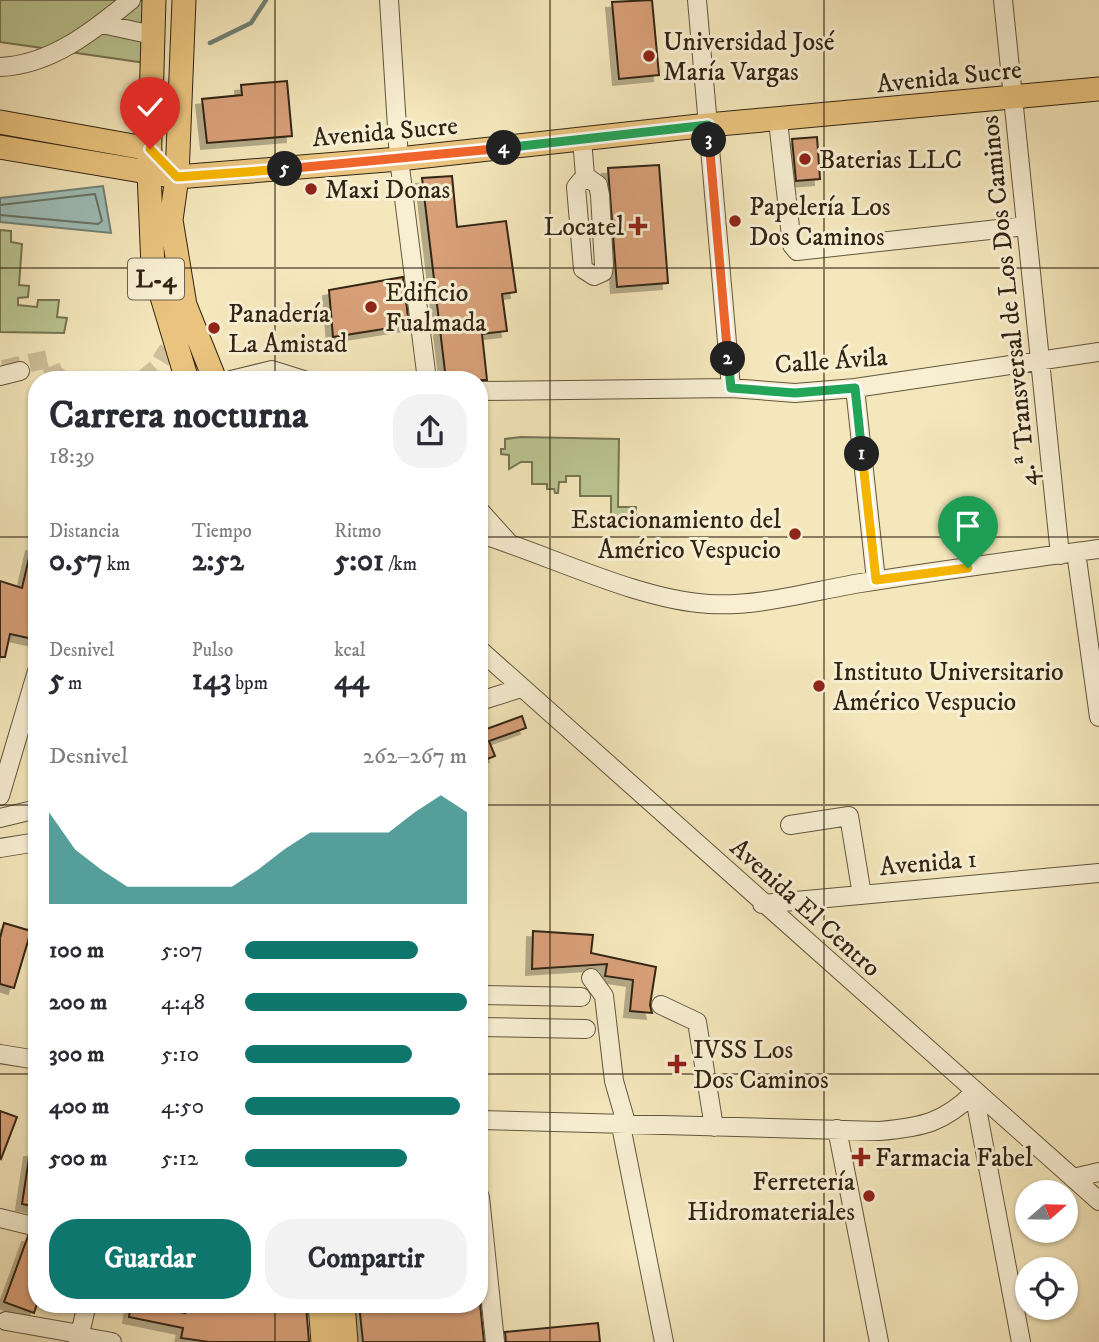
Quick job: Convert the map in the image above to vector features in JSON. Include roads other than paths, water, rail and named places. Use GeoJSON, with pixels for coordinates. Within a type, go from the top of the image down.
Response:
{"type":"FeatureCollection","features":[{"type":"Feature","properties":{"kind":"main road","name":"L-4"},"geometry":{"type":"LineString","coordinates":[[154,0],[149,173],[153,267],[170,342],[183,371]]}},
{"type":"Feature","properties":{"kind":"main road","name":"L-4"},"geometry":{"type":"LineString","coordinates":[[184,0],[177,177],[171,220],[181,285],[191,325],[211,371]]}},
{"type":"Feature","properties":{"kind":"main road","name":"Avenida Sucre"},"geometry":{"type":"LineString","coordinates":[[0,147],[177,177],[399,159],[708,125],[778,121],[1099,89]]}},
{"type":"Feature","properties":{"kind":"main road"},"geometry":{"type":"LineString","coordinates":[[0,122],[150,149],[177,177]]}},
{"type":"Feature","properties":{"kind":"main road"},"geometry":{"type":"LineString","coordinates":[[321,1313],[323,1342]]}},
{"type":"Feature","properties":{"kind":"main road"},"geometry":{"type":"LineString","coordinates":[[344,1313],[346,1342]]}},
{"type":"Feature","properties":{"kind":"street"},"geometry":{"type":"LineString","coordinates":[[0,67],[39,61],[102,24],[131,0]]}},
{"type":"Feature","properties":{"kind":"street"},"geometry":{"type":"LineString","coordinates":[[389,0],[399,159],[426,371]]}},
{"type":"Feature","properties":{"kind":"street"},"geometry":{"type":"LineString","coordinates":[[697,0],[731,388]]}},
{"type":"Feature","properties":{"kind":"street","name":"4.ª Transversal de Los Dos Caminos"},"geometry":{"type":"LineString","coordinates":[[1003,0],[1039,361],[1068,553],[1099,717]]}},
{"type":"Feature","properties":{"kind":"street"},"geometry":{"type":"LineString","coordinates":[[102,24],[153,35]]}},
{"type":"Feature","properties":{"kind":"street"},"geometry":{"type":"LineString","coordinates":[[778,121],[792,245],[797,251],[1026,226]]}},
{"type":"Feature","properties":{"kind":"street"},"geometry":{"type":"LineString","coordinates":[[582,139],[585,176],[576,187],[583,269],[594,276],[603,272],[604,265],[600,195],[598,185],[585,176]]}},
{"type":"Feature","properties":{"kind":"street","name":"Calle Ávila"},"geometry":{"type":"LineString","coordinates":[[488,391],[731,388],[795,393],[855,388],[1099,352]]}},
{"type":"Feature","properties":{"kind":"street"},"geometry":{"type":"LineString","coordinates":[[855,388],[876,580]]}},
{"type":"Feature","properties":{"kind":"street"},"geometry":{"type":"LineString","coordinates":[[488,520],[509,543]]}},
{"type":"Feature","properties":{"kind":"street"},"geometry":{"type":"LineString","coordinates":[[488,536],[606,578],[671,598],[707,604],[737,604],[876,580],[1099,549]]}},
{"type":"Feature","properties":{"kind":"street","name":"Avenida El Centro"},"geometry":{"type":"LineString","coordinates":[[488,657],[632,798],[762,904],[1099,1201]]}},
{"type":"Feature","properties":{"kind":"street"},"geometry":{"type":"LineString","coordinates":[[488,698],[521,688]]}},
{"type":"Feature","properties":{"kind":"street"},"geometry":{"type":"LineString","coordinates":[[0,796],[28,701]]}},
{"type":"Feature","properties":{"kind":"street"},"geometry":{"type":"LineString","coordinates":[[0,818],[28,811]]}},
{"type":"Feature","properties":{"kind":"street"},"geometry":{"type":"LineString","coordinates":[[790,825],[847,814],[850,818],[862,895]]}},
{"type":"Feature","properties":{"kind":"street"},"geometry":{"type":"LineString","coordinates":[[0,848],[28,843]]}},
{"type":"Feature","properties":{"kind":"street","name":"Avenida 1"},"geometry":{"type":"LineString","coordinates":[[762,904],[1099,873]]}},
{"type":"Feature","properties":{"kind":"street"},"geometry":{"type":"LineString","coordinates":[[591,978],[604,996],[614,1081],[664,1342]]}},
{"type":"Feature","properties":{"kind":"street"},"geometry":{"type":"LineString","coordinates":[[488,995],[581,997]]}},
{"type":"Feature","properties":{"kind":"street"},"geometry":{"type":"LineString","coordinates":[[661,1005],[692,1018],[699,1027],[714,1127]]}},
{"type":"Feature","properties":{"kind":"street"},"geometry":{"type":"LineString","coordinates":[[488,1027],[586,1029]]}},
{"type":"Feature","properties":{"kind":"street"},"geometry":{"type":"LineString","coordinates":[[0,1054],[28,1059]]}},
{"type":"Feature","properties":{"kind":"street"},"geometry":{"type":"LineString","coordinates":[[488,1120],[880,1131],[914,1128],[953,1114],[974,1093]]}},
{"type":"Feature","properties":{"kind":"street"},"geometry":{"type":"LineString","coordinates":[[974,1093],[1020,1342]]}},
{"type":"Feature","properties":{"kind":"street"},"geometry":{"type":"LineString","coordinates":[[837,1129],[879,1342]]}},
{"type":"Feature","properties":{"kind":"street"},"geometry":{"type":"LineString","coordinates":[[1073,1178],[1099,1172]]}},
{"type":"Feature","properties":{"kind":"street"},"geometry":{"type":"LineString","coordinates":[[0,1218],[28,1225]]}},
{"type":"Feature","properties":{"kind":"street"},"geometry":{"type":"LineString","coordinates":[[488,1274],[495,1342]]}},
{"type":"Feature","properties":{"kind":"street"},"geometry":{"type":"LineString","coordinates":[[79,1337],[85,1313]]}},
{"type":"Feature","properties":{"kind":"street"},"geometry":{"type":"LineString","coordinates":[[6,1321],[112,1342]]}},
{"type":"Feature","properties":{"kind":"water"},"geometry":{"type":"Polygon","coordinates":[[[103,186],[111,233],[0,222],[0,198],[103,186]]]}},
{"type":"Feature","properties":{"kind":"waterway"},"geometry":{"type":"LineString","coordinates":[[210,43],[251,23],[266,0]]}},
{"type":"Feature","properties":{"kind":"tunnel"},"geometry":{"type":"LineString","coordinates":[[152,371],[168,349]]}},
{"type":"Feature","properties":{"kind":"tunnel"},"geometry":{"type":"LineString","coordinates":[[3,369],[48,359],[53,371]]}},
{"type":"Feature","properties":{"kind":"place","name":"Universidad José María Vargas"},"geometry":{"type":"Point","coordinates":[649,56]}},
{"type":"Feature","properties":{"kind":"place","name":"Baterias LLC"},"geometry":{"type":"Point","coordinates":[805,159]}},
{"type":"Feature","properties":{"kind":"place","name":"Maxi Donas"},"geometry":{"type":"Point","coordinates":[311,189]}},
{"type":"Feature","properties":{"kind":"place","name":"Papelería Los Dos Caminos"},"geometry":{"type":"Point","coordinates":[735,221]}},
{"type":"Feature","properties":{"kind":"place","name":"Locatel"},"geometry":{"type":"Point","coordinates":[638,226]}},
{"type":"Feature","properties":{"kind":"place","name":"Edificio Fualmada"},"geometry":{"type":"Point","coordinates":[371,307]}},
{"type":"Feature","properties":{"kind":"place","name":"Panadería La Amistad"},"geometry":{"type":"Point","coordinates":[214,328]}},
{"type":"Feature","properties":{"kind":"place","name":"Estacionamiento del Américo Vespucio"},"geometry":{"type":"Point","coordinates":[795,534]}},
{"type":"Feature","properties":{"kind":"place","name":"Instituto Universitario Américo Vespucio"},"geometry":{"type":"Point","coordinates":[819,686]}},
{"type":"Feature","properties":{"kind":"place","name":"IVSS Los Dos Caminos"},"geometry":{"type":"Point","coordinates":[677,1064]}},
{"type":"Feature","properties":{"kind":"place","name":"Farmacia Fabel"},"geometry":{"type":"Point","coordinates":[861,1157]}},
{"type":"Feature","properties":{"kind":"place","name":"Ferretería Hidromateriales"},"geometry":{"type":"Point","coordinates":[869,1196]}}]}
